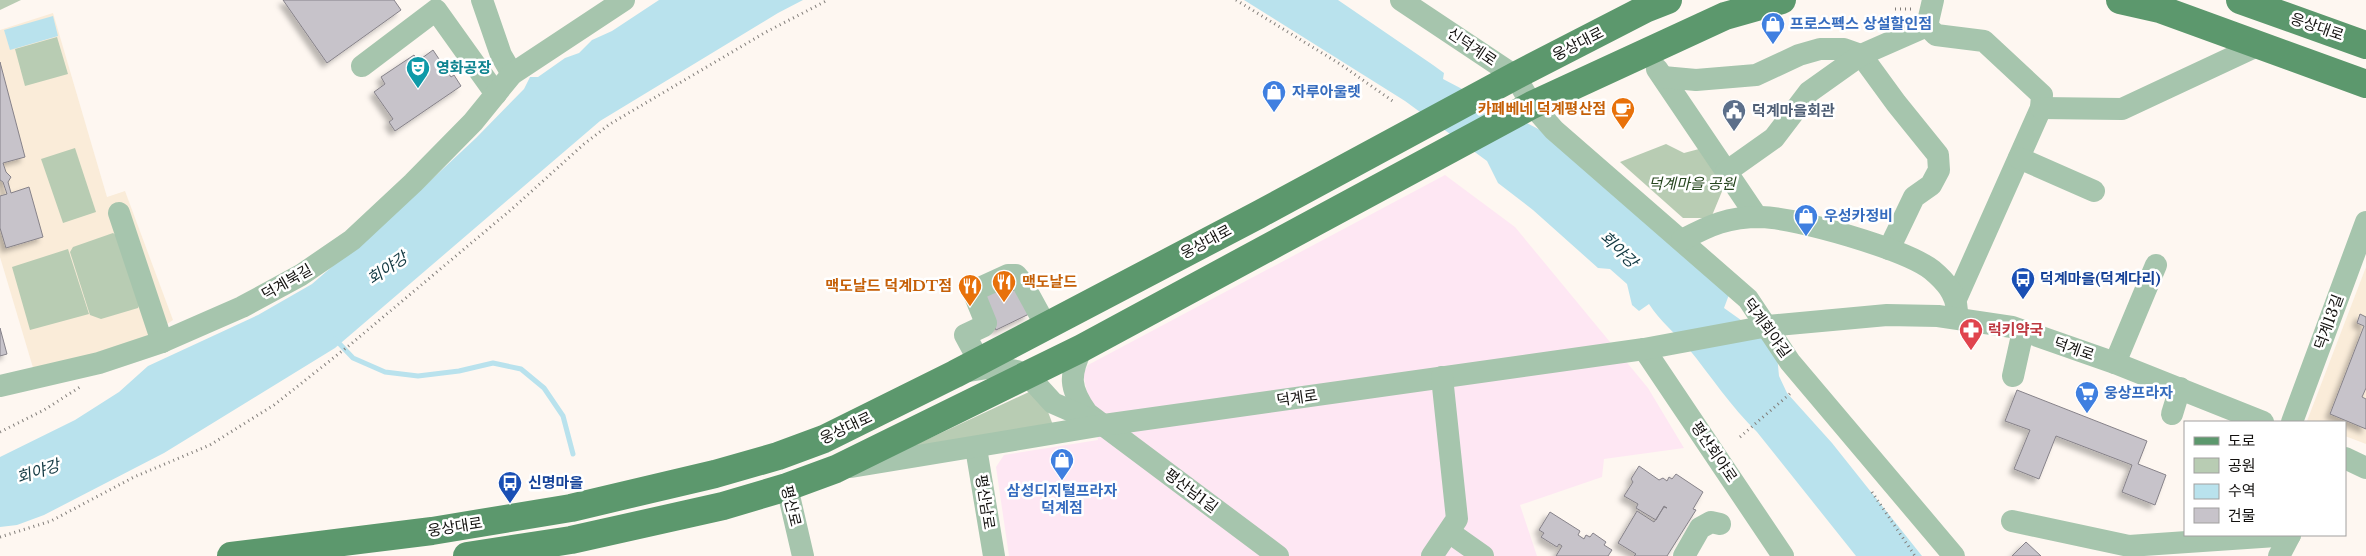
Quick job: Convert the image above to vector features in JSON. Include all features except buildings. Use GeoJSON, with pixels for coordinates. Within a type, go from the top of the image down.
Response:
{"type":"FeatureCollection","features":[{"type":"Feature","properties":{"kind":"main road","name":"웅상대로"},"geometry":{"type":"LineString","coordinates":[[231,556],[432,531],[571,508],[778,456],[849,428],[955,374],[1406,136],[1514,76],[1645,9],[1668,0]]}},
{"type":"Feature","properties":{"kind":"main road","name":"웅상대로"},"geometry":{"type":"LineString","coordinates":[[467,556],[571,540],[723,506],[787,487],[836,469],[1082,348],[1526,108],[1725,16],[1782,0]]}},
{"type":"Feature","properties":{"kind":"main road"},"geometry":{"type":"LineString","coordinates":[[2120,0],[2160,9],[2366,84]]}},
{"type":"Feature","properties":{"kind":"main road","name":"웅상대로"},"geometry":{"type":"LineString","coordinates":[[2240,0],[2366,45]]}},
{"type":"Feature","properties":{"kind":"main road","name":"평산로"},"geometry":{"type":"LineString","coordinates":[[778,456],[787,487]]}},
{"type":"Feature","properties":{"kind":"street"},"geometry":{"type":"LineString","coordinates":[[482,0],[501,55],[512,74]]}},
{"type":"Feature","properties":{"kind":"street","name":"덕계북길"},"geometry":{"type":"LineString","coordinates":[[0,386],[99,364],[162,342],[242,307],[301,274],[339,249],[413,183],[473,122],[512,74],[624,0]]}},
{"type":"Feature","properties":{"kind":"street","name":"신덕계로"},"geometry":{"type":"LineString","coordinates":[[1402,0],[1514,76],[1526,108]]}},
{"type":"Feature","properties":{"kind":"street"},"geometry":{"type":"LineString","coordinates":[[1927,26],[1933,0]]}},
{"type":"Feature","properties":{"kind":"street"},"geometry":{"type":"LineString","coordinates":[[362,66],[436,10],[496,94]]}},
{"type":"Feature","properties":{"kind":"street"},"geometry":{"type":"LineString","coordinates":[[1726,172],[1774,138],[1809,92],[1861,55],[1927,26]]}},
{"type":"Feature","properties":{"kind":"street"},"geometry":{"type":"LineString","coordinates":[[1927,26],[1936,34],[1984,41],[2042,95],[2042,108],[2019,158],[1957,309]]}},
{"type":"Feature","properties":{"kind":"street"},"geometry":{"type":"LineString","coordinates":[[2042,108],[2122,109],[2259,45]]}},
{"type":"Feature","properties":{"kind":"street"},"geometry":{"type":"LineString","coordinates":[[1663,77],[1696,80],[1756,75],[1799,55],[1820,49],[1844,49],[1861,55],[1896,103],[1938,155],[1939,170],[1931,185],[1914,198],[1889,249]]}},
{"type":"Feature","properties":{"kind":"street"},"geometry":{"type":"LineString","coordinates":[[1646,52],[1757,217]]}},
{"type":"Feature","properties":{"kind":"street","name":"덕계회야길"},"geometry":{"type":"LineString","coordinates":[[1526,108],[1682,240],[1748,299],[1762,327],[1790,362],[1954,556]]}},
{"type":"Feature","properties":{"kind":"street"},"geometry":{"type":"LineString","coordinates":[[2019,158],[2094,190]]}},
{"type":"Feature","properties":{"kind":"street"},"geometry":{"type":"LineString","coordinates":[[119,213],[162,342]]}},
{"type":"Feature","properties":{"kind":"street"},"geometry":{"type":"LineString","coordinates":[[1682,240],[1715,223],[1757,217],[1823,229],[1889,249],[1930,269],[1945,283],[1957,309]]}},
{"type":"Feature","properties":{"kind":"street","name":"덕계13길"},"geometry":{"type":"LineString","coordinates":[[2292,421],[2366,222]]}},
{"type":"Feature","properties":{"kind":"street"},"geometry":{"type":"LineString","coordinates":[[2115,363],[2156,265]]}},
{"type":"Feature","properties":{"kind":"street"},"geometry":{"type":"LineString","coordinates":[[979,361],[965,335],[986,323],[972,295],[973,291],[1008,275],[1016,275],[1022,282],[1046,326]]}},
{"type":"Feature","properties":{"kind":"street","name":"덕계로"},"geometry":{"type":"LineString","coordinates":[[836,469],[976,448],[1104,425],[1650,348],[1762,327],[1887,315],[1938,316],[1957,309],[2115,363],[2261,421]]}},
{"type":"Feature","properties":{"kind":"street"},"geometry":{"type":"LineString","coordinates":[[2013,376],[2023,331]]}},
{"type":"Feature","properties":{"kind":"street"},"geometry":{"type":"LineString","coordinates":[[1082,348],[1072,373],[1077,399],[1087,412],[1104,425]]}},
{"type":"Feature","properties":{"kind":"street","name":"평산회야로"},"geometry":{"type":"LineString","coordinates":[[1650,348],[1783,556]]}},
{"type":"Feature","properties":{"kind":"street"},"geometry":{"type":"LineString","coordinates":[[955,374],[1004,367],[1028,376],[1053,403],[1104,425]]}},
{"type":"Feature","properties":{"kind":"street"},"geometry":{"type":"LineString","coordinates":[[1432,556],[1457,519],[1442,377]]}},
{"type":"Feature","properties":{"kind":"street"},"geometry":{"type":"LineString","coordinates":[[2172,414],[2180,388]]}},
{"type":"Feature","properties":{"kind":"street","name":"평산남1길"},"geometry":{"type":"LineString","coordinates":[[1104,425],[1278,556]]}},
{"type":"Feature","properties":{"kind":"street","name":"평산남로"},"geometry":{"type":"LineString","coordinates":[[976,448],[994,556]]}},
{"type":"Feature","properties":{"kind":"street"},"geometry":{"type":"LineString","coordinates":[[2346,458],[2366,468]]}},
{"type":"Feature","properties":{"kind":"street","name":"평산로"},"geometry":{"type":"LineString","coordinates":[[787,487],[804,556]]}},
{"type":"Feature","properties":{"kind":"street"},"geometry":{"type":"LineString","coordinates":[[2012,521],[2129,546],[2275,536]]}},
{"type":"Feature","properties":{"kind":"street"},"geometry":{"type":"LineString","coordinates":[[1684,556],[1700,528],[1712,522],[1720,524]]}},
{"type":"Feature","properties":{"kind":"street"},"geometry":{"type":"LineString","coordinates":[[1449,532],[1483,556]]}},
{"type":"Feature","properties":{"kind":"street"},"geometry":{"type":"LineString","coordinates":[[2280,556],[2290,536]]}},
{"type":"Feature","properties":{"kind":"path"},"geometry":{"type":"LineString","coordinates":[[0,537],[51,521],[134,477],[210,445],[274,405],[351,344],[513,208],[584,144],[610,124],[766,32],[828,0]]}},
{"type":"Feature","properties":{"kind":"path"},"geometry":{"type":"LineString","coordinates":[[1236,0],[1340,64],[1394,102]]}},
{"type":"Feature","properties":{"kind":"path"},"geometry":{"type":"LineString","coordinates":[[0,432],[70,395],[99,374],[99,364]]}},
{"type":"Feature","properties":{"kind":"path"},"geometry":{"type":"LineString","coordinates":[[1740,437],[1790,394]]}},
{"type":"Feature","properties":{"kind":"shaded area"},"geometry":{"type":"Polygon","coordinates":[[[53,13],[107,197],[125,191],[173,320],[146,338],[34,371],[0,257],[0,30],[53,13]]]}},
{"type":"Feature","properties":{"kind":"shaded area"},"geometry":{"type":"Polygon","coordinates":[[[1445,175],[1515,227],[1648,388],[1684,448],[1604,459],[1602,477],[1520,505],[1537,556],[1009,556],[996,467],[1004,455],[1098,440],[1083,374],[1088,365],[1445,175]]]}},
{"type":"Feature","properties":{"kind":"shaded area"},"geometry":{"type":"Polygon","coordinates":[[[2366,267],[2366,444],[2346,436],[2346,421],[2307,421],[2366,267]]]}},
{"type":"Feature","properties":{"kind":"green space"},"geometry":{"type":"Polygon","coordinates":[[[0,0],[21,0],[0,10],[0,0]]]}},
{"type":"Feature","properties":{"kind":"green space"},"geometry":{"type":"Polygon","coordinates":[[[57,37],[68,74],[25,86],[15,49],[57,37]]]}},
{"type":"Feature","properties":{"kind":"green space","name":"덕계마을 공원"},"geometry":{"type":"Polygon","coordinates":[[[1666,144],[1684,153],[1714,145],[1730,172],[1711,218],[1683,218],[1620,162],[1666,144]]]}},
{"type":"Feature","properties":{"kind":"green space"},"geometry":{"type":"Polygon","coordinates":[[[75,148],[96,212],[63,223],[41,159],[75,148]]]}},
{"type":"Feature","properties":{"kind":"green space"},"geometry":{"type":"Polygon","coordinates":[[[113,233],[120,238],[141,301],[138,308],[101,319],[90,315],[70,252],[73,247],[113,233]]]}},
{"type":"Feature","properties":{"kind":"green space"},"geometry":{"type":"Polygon","coordinates":[[[68,249],[89,314],[30,330],[12,267],[68,249]]]}},
{"type":"Feature","properties":{"kind":"green space"},"geometry":{"type":"Polygon","coordinates":[[[1029,392],[1047,409],[1054,428],[898,453],[1029,392]]]}},
{"type":"Feature","properties":{"kind":"water","name":"회야강"},"geometry":{"type":"Polygon","coordinates":[[[659,0],[803,0],[778,13],[600,121],[335,348],[164,453],[44,515],[17,525],[0,527],[0,457],[75,420],[119,392],[148,366],[258,315],[312,284],[416,194],[476,138],[524,89],[530,77],[538,77],[565,58],[579,53],[592,40],[612,31],[659,0]]]}},
{"type":"Feature","properties":{"kind":"water","name":"회야강"},"geometry":{"type":"Polygon","coordinates":[[[1244,0],[1338,0],[1444,73],[1443,79],[1542,131],[1730,292],[1724,308],[1776,345],[1779,376],[1787,393],[1832,443],[1922,556],[1856,556],[1688,348],[1649,304],[1639,311],[1632,305],[1627,284],[1610,269],[1598,268],[1533,210],[1498,183],[1487,161],[1405,101],[1244,0]]]}},
{"type":"Feature","properties":{"kind":"water"},"geometry":{"type":"Polygon","coordinates":[[[53,16],[58,36],[10,50],[4,30],[53,16]]]}},
{"type":"Feature","properties":{"kind":"waterway"},"geometry":{"type":"LineString","coordinates":[[335,339],[353,358],[385,372],[418,376],[459,371],[493,363],[521,369],[544,388],[563,416],[573,454]]}},
{"type":"Feature","properties":{"kind":"place","name":"프로스펙스 상설할인점"},"geometry":{"type":"Point","coordinates":[1773,45]}},
{"type":"Feature","properties":{"kind":"place","name":"영화공장"},"geometry":{"type":"Point","coordinates":[418,89]}},
{"type":"Feature","properties":{"kind":"place","name":"자루아울렛"},"geometry":{"type":"Point","coordinates":[1274,113]}},
{"type":"Feature","properties":{"kind":"place","name":"카페베네 덕계평산점"},"geometry":{"type":"Point","coordinates":[1623,130]}},
{"type":"Feature","properties":{"kind":"place","name":"덕계마을회관"},"geometry":{"type":"Point","coordinates":[1734,132]}},
{"type":"Feature","properties":{"kind":"place","name":"우성카정비"},"geometry":{"type":"Point","coordinates":[1806,237]}},
{"type":"Feature","properties":{"kind":"place","name":"덕계마을(덕계다리)"},"geometry":{"type":"Point","coordinates":[2023,300]}},
{"type":"Feature","properties":{"kind":"place","name":"맥도날드"},"geometry":{"type":"Point","coordinates":[1004,303]}},
{"type":"Feature","properties":{"kind":"place","name":"맥도날드 덕계DT점"},"geometry":{"type":"Point","coordinates":[970,307]}},
{"type":"Feature","properties":{"kind":"place","name":"럭키약국"},"geometry":{"type":"Point","coordinates":[1971,351]}},
{"type":"Feature","properties":{"kind":"place","name":"웅상프라자"},"geometry":{"type":"Point","coordinates":[2087,414]}},
{"type":"Feature","properties":{"kind":"place","name":"삼성디지털프라자 덕계점"},"geometry":{"type":"Point","coordinates":[1062,481]}},
{"type":"Feature","properties":{"kind":"place","name":"신명마을"},"geometry":{"type":"Point","coordinates":[510,504]}}]}
